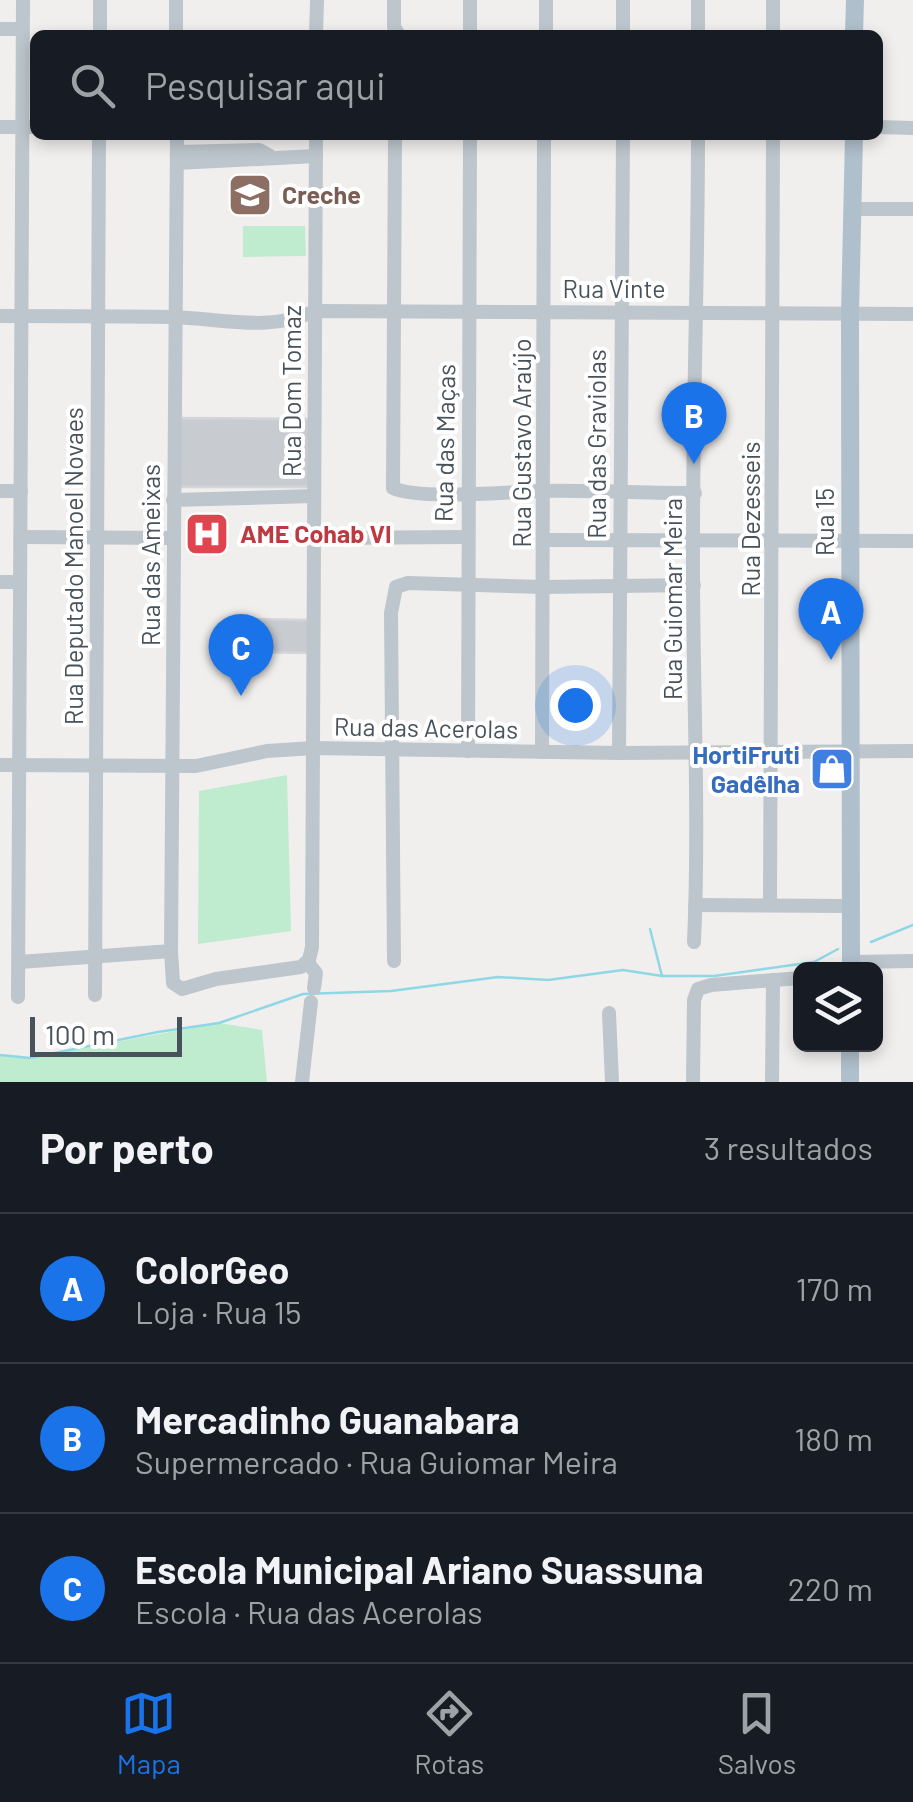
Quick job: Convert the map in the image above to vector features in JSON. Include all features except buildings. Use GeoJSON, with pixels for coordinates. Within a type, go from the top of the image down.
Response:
{"type":"FeatureCollection","features":[{"type":"Feature","properties":{"kind":"main road"},"geometry":{"type":"LineString","coordinates":[[854,0],[854,30]]}},
{"type":"Feature","properties":{"kind":"main road","name":"Rua 15"},"geometry":{"type":"LineString","coordinates":[[851,962],[850,314],[854,140]]}},
{"type":"Feature","properties":{"kind":"main road"},"geometry":{"type":"LineString","coordinates":[[850,1052],[850,1082]]}},
{"type":"Feature","properties":{"kind":"street"},"geometry":{"type":"LineString","coordinates":[[18,997],[22,316],[29,127],[23,0]]}},
{"type":"Feature","properties":{"kind":"street"},"geometry":{"type":"LineString","coordinates":[[100,0],[100,30]]}},
{"type":"Feature","properties":{"kind":"street"},"geometry":{"type":"LineString","coordinates":[[176,0],[176,30]]}},
{"type":"Feature","properties":{"kind":"street"},"geometry":{"type":"LineString","coordinates":[[316,30],[317,0]]}},
{"type":"Feature","properties":{"kind":"street"},"geometry":{"type":"LineString","coordinates":[[394,0],[396,30]]}},
{"type":"Feature","properties":{"kind":"street"},"geometry":{"type":"LineString","coordinates":[[470,0],[470,30]]}},
{"type":"Feature","properties":{"kind":"street"},"geometry":{"type":"LineString","coordinates":[[546,0],[546,30]]}},
{"type":"Feature","properties":{"kind":"street"},"geometry":{"type":"LineString","coordinates":[[623,0],[623,30]]}},
{"type":"Feature","properties":{"kind":"street"},"geometry":{"type":"LineString","coordinates":[[698,0],[698,30]]}},
{"type":"Feature","properties":{"kind":"street"},"geometry":{"type":"LineString","coordinates":[[773,0],[773,30]]}},
{"type":"Feature","properties":{"kind":"street"},"geometry":{"type":"LineString","coordinates":[[0,29],[22,29]]}},
{"type":"Feature","properties":{"kind":"street"},"geometry":{"type":"LineString","coordinates":[[0,126],[29,127]]}},
{"type":"Feature","properties":{"kind":"street"},"geometry":{"type":"LineString","coordinates":[[883,127],[913,128]]}},
{"type":"Feature","properties":{"kind":"street","name":"Rua Deputado Manoel Novaes"},"geometry":{"type":"LineString","coordinates":[[94,996],[100,140]]}},
{"type":"Feature","properties":{"kind":"street","name":"Rua das Ameixas"},"geometry":{"type":"LineString","coordinates":[[177,140],[172,975],[174,985],[186,989],[216,980],[301,967],[310,954]]}},
{"type":"Feature","properties":{"kind":"street","name":"Rua Dom Tomaz"},"geometry":{"type":"LineString","coordinates":[[302,1082],[316,972],[310,954],[316,140]]}},
{"type":"Feature","properties":{"kind":"street"},"geometry":{"type":"LineString","coordinates":[[394,140],[393,488],[398,492],[468,494],[695,494]]}},
{"type":"Feature","properties":{"kind":"street","name":"Rua das Maças"},"geometry":{"type":"LineString","coordinates":[[468,752],[470,140]]}},
{"type":"Feature","properties":{"kind":"street","name":"Rua Gustavo Araújo"},"geometry":{"type":"LineString","coordinates":[[542,752],[544,140]]}},
{"type":"Feature","properties":{"kind":"street","name":"Rua das Graviolas"},"geometry":{"type":"LineString","coordinates":[[619,753],[623,140]]}},
{"type":"Feature","properties":{"kind":"street","name":"Rua Guiomar Meira"},"geometry":{"type":"LineString","coordinates":[[694,942],[693,538],[698,140]]}},
{"type":"Feature","properties":{"kind":"street","name":"Rua Dezesseis"},"geometry":{"type":"LineString","coordinates":[[770,904],[773,140]]}},
{"type":"Feature","properties":{"kind":"street"},"geometry":{"type":"LineString","coordinates":[[177,158],[260,150],[270,156],[316,156]]}},
{"type":"Feature","properties":{"kind":"street"},"geometry":{"type":"LineString","coordinates":[[853,208],[913,208]]}},
{"type":"Feature","properties":{"kind":"street","name":"Rua Vinte"},"geometry":{"type":"LineString","coordinates":[[0,316],[175,317],[264,324],[316,311],[913,314]]}},
{"type":"Feature","properties":{"kind":"street"},"geometry":{"type":"LineString","coordinates":[[0,491],[22,491]]}},
{"type":"Feature","properties":{"kind":"street"},"geometry":{"type":"LineString","coordinates":[[173,500],[314,496]]}},
{"type":"Feature","properties":{"kind":"street"},"geometry":{"type":"LineString","coordinates":[[22,537],[174,538]]}},
{"type":"Feature","properties":{"kind":"street"},"geometry":{"type":"LineString","coordinates":[[314,538],[466,537]]}},
{"type":"Feature","properties":{"kind":"street"},"geometry":{"type":"LineString","coordinates":[[544,540],[913,541]]}},
{"type":"Feature","properties":{"kind":"street"},"geometry":{"type":"LineString","coordinates":[[0,582],[20,582]]}},
{"type":"Feature","properties":{"kind":"street"},"geometry":{"type":"LineString","coordinates":[[394,961],[394,590],[408,584],[694,585]]}},
{"type":"Feature","properties":{"kind":"street","name":"Rua das Acerolas"},"geometry":{"type":"LineString","coordinates":[[0,765],[215,764],[268,751],[313,748],[619,753],[913,751]]}},
{"type":"Feature","properties":{"kind":"street"},"geometry":{"type":"LineString","coordinates":[[695,905],[852,906]]}},
{"type":"Feature","properties":{"kind":"street"},"geometry":{"type":"LineString","coordinates":[[19,962],[171,951]]}},
{"type":"Feature","properties":{"kind":"street"},"geometry":{"type":"LineString","coordinates":[[883,964],[913,962]]}},
{"type":"Feature","properties":{"kind":"street"},"geometry":{"type":"LineString","coordinates":[[693,1082],[696,992],[703,987],[793,979]]}},
{"type":"Feature","properties":{"kind":"street"},"geometry":{"type":"LineString","coordinates":[[772,1082],[773,980]]}},
{"type":"Feature","properties":{"kind":"street"},"geometry":{"type":"LineString","coordinates":[[608,1013],[612,1082]]}},
{"type":"Feature","properties":{"kind":"green space"},"geometry":{"type":"Polygon","coordinates":[[[243,226],[305,226],[306,256],[243,257],[243,226]]]}},
{"type":"Feature","properties":{"kind":"green space"},"geometry":{"type":"Polygon","coordinates":[[[287,775],[291,931],[198,944],[199,791],[287,775]]]}},
{"type":"Feature","properties":{"kind":"green space"},"geometry":{"type":"Polygon","coordinates":[[[219,1023],[262,1030],[267,1082],[0,1082],[0,1055],[30,1058],[219,1023]]]}},
{"type":"Feature","properties":{"kind":"waterway"},"geometry":{"type":"LineString","coordinates":[[871,942],[913,925]]}},
{"type":"Feature","properties":{"kind":"waterway"},"geometry":{"type":"LineString","coordinates":[[650,929],[662,976]]}},
{"type":"Feature","properties":{"kind":"waterway"},"geometry":{"type":"LineString","coordinates":[[0,1055],[30,1058],[219,1023],[303,994],[391,991],[498,977],[548,980],[623,970],[662,976],[714,976],[814,962],[838,949]]}},
{"type":"Feature","properties":{"kind":"place","name":"Creche"},"geometry":{"type":"Point","coordinates":[250,195]}},
{"type":"Feature","properties":{"kind":"place","name":"Mercadinho Guanabara"},"geometry":{"type":"Point","coordinates":[694,464]}},
{"type":"Feature","properties":{"kind":"place","name":"AME Cohab VI"},"geometry":{"type":"Point","coordinates":[207,534]}},
{"type":"Feature","properties":{"kind":"place","name":"ColorGeo"},"geometry":{"type":"Point","coordinates":[831,660]}},
{"type":"Feature","properties":{"kind":"place","name":"Escola Municipal Ariano Suassuna"},"geometry":{"type":"Point","coordinates":[241,696]}},
{"type":"Feature","properties":{"kind":"place","name":"HortiFruti Gadêlha"},"geometry":{"type":"Point","coordinates":[832,769]}}]}
